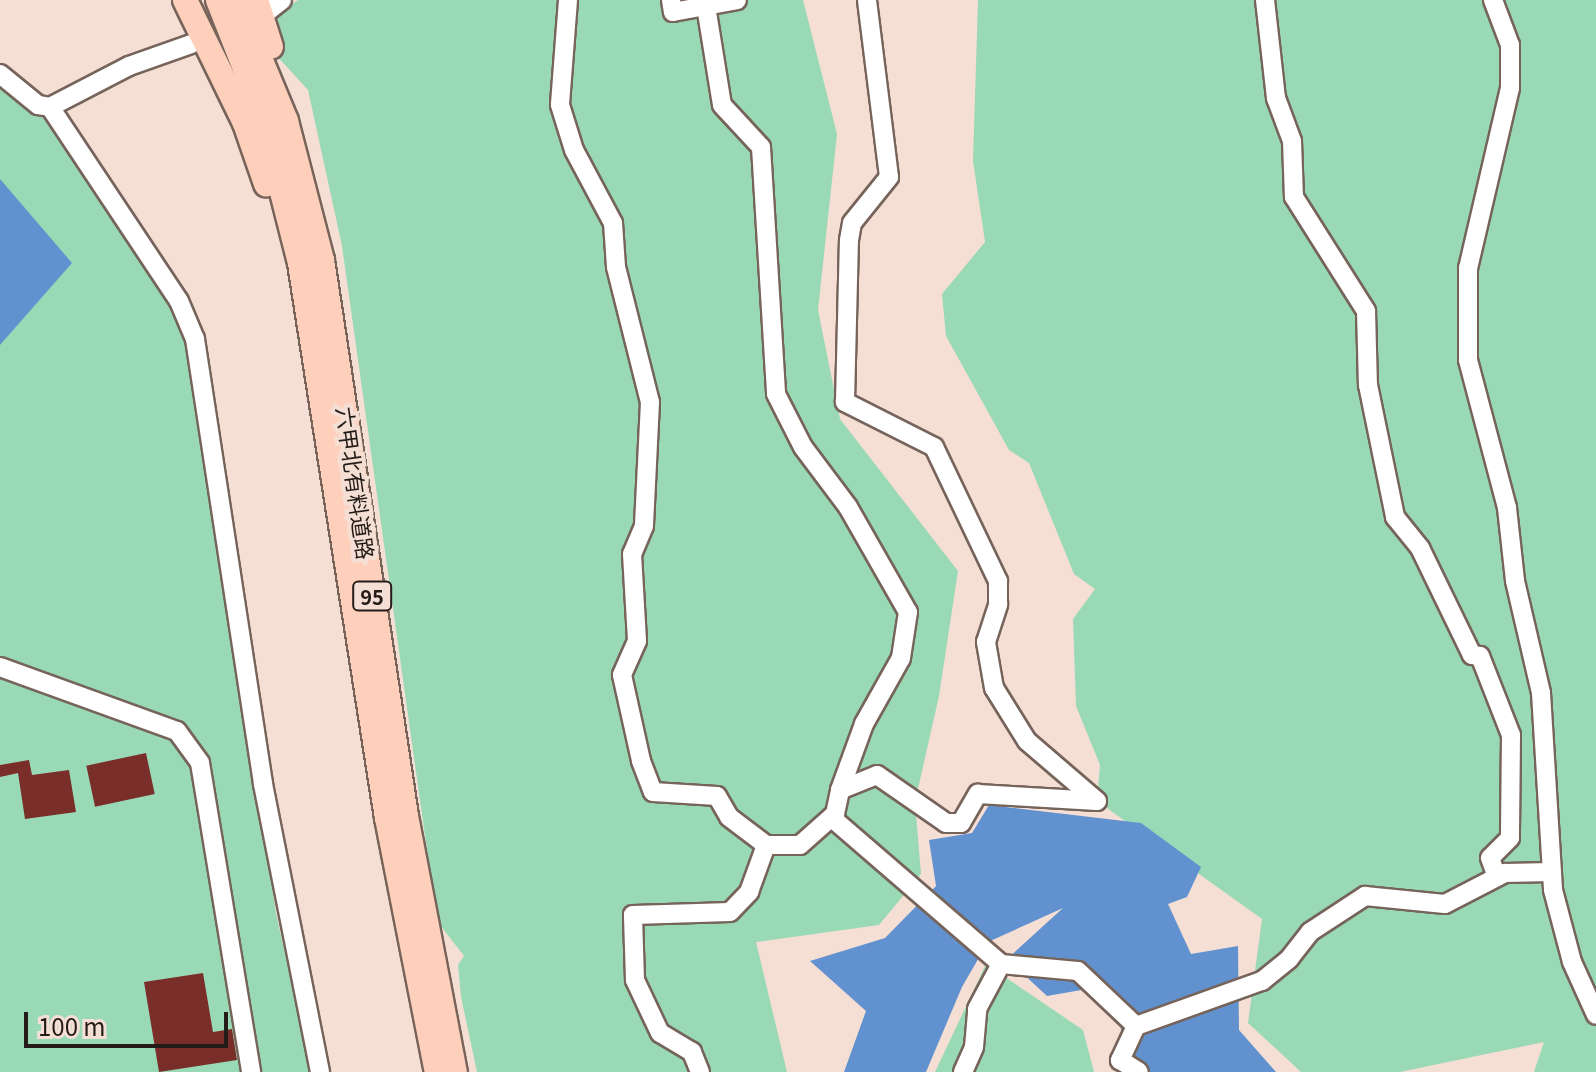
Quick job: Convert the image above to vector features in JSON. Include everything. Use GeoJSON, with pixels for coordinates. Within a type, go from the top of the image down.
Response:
{"type":"FeatureCollection","features":[{"type":"Feature","properties":{"kind":"main road"},"geometry":{"type":"LineString","coordinates":[[185,0],[260,163],[325,403]]}},
{"type":"Feature","properties":{"kind":"main road","name":"六甲北有料道路"},"geometry":{"type":"LineString","coordinates":[[223,0],[261,109],[280,177],[325,403],[387,818],[437,1072]]}},
{"type":"Feature","properties":{"kind":"main road","name":"六甲北有料道路"},"geometry":{"type":"LineString","coordinates":[[223,0],[286,121],[322,260],[406,816],[455,1072]]}},
{"type":"Feature","properties":{"kind":"main road"},"geometry":{"type":"LineString","coordinates":[[259,7],[279,74],[286,121]]}},
{"type":"Feature","properties":{"kind":"street"},"geometry":{"type":"LineString","coordinates":[[259,7],[282,0]]}},
{"type":"Feature","properties":{"kind":"street"},"geometry":{"type":"LineString","coordinates":[[568,0],[560,105],[574,150],[613,223],[616,267],[650,402],[644,526],[632,554],[637,641],[622,675],[641,761],[653,792],[717,796],[729,817],[766,845],[800,845],[832,818],[864,724],[901,658],[908,612],[848,507],[803,447],[776,394],[761,147],[722,105],[706,4]]}},
{"type":"Feature","properties":{"kind":"street"},"geometry":{"type":"LineString","coordinates":[[671,0],[673,12],[737,0]]}},
{"type":"Feature","properties":{"kind":"street"},"geometry":{"type":"LineString","coordinates":[[840,790],[877,775],[946,823],[961,823],[978,794],[1097,801],[1035,747],[994,688],[986,642],[998,604],[998,581],[934,447],[845,402],[852,223],[889,177],[867,0]]}},
{"type":"Feature","properties":{"kind":"street"},"geometry":{"type":"LineString","coordinates":[[1265,0],[1276,98],[1292,141],[1294,197],[1366,311],[1368,385],[1395,517],[1420,548],[1472,655],[1480,656],[1511,735],[1510,838],[1490,858],[1497,877]]}},
{"type":"Feature","properties":{"kind":"street"},"geometry":{"type":"LineString","coordinates":[[1493,0],[1510,45],[1510,88],[1468,268],[1468,360],[1507,508],[1515,581],[1541,693],[1552,872],[1572,962],[1596,1015]]}},
{"type":"Feature","properties":{"kind":"street"},"geometry":{"type":"LineString","coordinates":[[0,74],[38,105],[50,107],[129,66],[191,44]]}},
{"type":"Feature","properties":{"kind":"street"},"geometry":{"type":"LineString","coordinates":[[50,107],[179,301],[195,339],[263,784],[320,1072]]}},
{"type":"Feature","properties":{"kind":"street"},"geometry":{"type":"LineString","coordinates":[[0,667],[177,731],[200,763],[251,1072]]}},
{"type":"Feature","properties":{"kind":"street"},"geometry":{"type":"LineString","coordinates":[[832,818],[1001,964],[1078,971],[1136,1026]]}},
{"type":"Feature","properties":{"kind":"street"},"geometry":{"type":"LineString","coordinates":[[700,1072],[692,1052],[660,1033],[635,980],[633,915],[730,912],[749,892],[766,845]]}},
{"type":"Feature","properties":{"kind":"street"},"geometry":{"type":"LineString","coordinates":[[1139,1072],[1120,1060],[1136,1026],[1262,981],[1289,959],[1310,932],[1365,896],[1445,904],[1497,877],[1552,872]]}},
{"type":"Feature","properties":{"kind":"street"},"geometry":{"type":"LineString","coordinates":[[963,1072],[974,1047],[977,1009],[1001,964]]}},
{"type":"Feature","properties":{"kind":"green space"},"geometry":{"type":"Polygon","coordinates":[[[298,0],[803,0],[837,134],[818,310],[840,419],[958,571],[939,696],[915,802],[921,874],[879,925],[756,942],[787,1072],[477,1072],[461,997],[458,965],[464,956],[437,921],[342,246],[308,90],[266,44],[261,27],[298,0]]]}},
{"type":"Feature","properties":{"kind":"green space"},"geometry":{"type":"Polygon","coordinates":[[[978,0],[1596,0],[1596,1072],[1534,1072],[1544,1042],[1400,1072],[1301,1072],[1248,1023],[1262,919],[1097,801],[1100,765],[1076,706],[1073,619],[1095,589],[1074,574],[1029,463],[1009,450],[946,336],[942,294],[985,242],[973,161],[978,0]]]}},
{"type":"Feature","properties":{"kind":"green space"},"geometry":{"type":"Polygon","coordinates":[[[0,80],[39,109],[89,173],[175,304],[189,344],[276,913],[311,1072],[0,1072],[0,80]]]}},
{"type":"Feature","properties":{"kind":"green space"},"geometry":{"type":"Polygon","coordinates":[[[986,964],[1083,1030],[1094,1072],[935,1072],[986,964]]]}},
{"type":"Feature","properties":{"kind":"water"},"geometry":{"type":"Polygon","coordinates":[[[0,179],[72,263],[0,345],[0,179]]]}},
{"type":"Feature","properties":{"kind":"water"},"geometry":{"type":"Polygon","coordinates":[[[989,805],[1141,823],[1201,867],[1187,897],[1168,904],[1191,954],[1238,946],[1239,1030],[1276,1072],[1132,1072],[1110,985],[1047,996],[1007,959],[1063,908],[988,942],[962,987],[926,1072],[844,1072],[866,1011],[810,961],[885,938],[936,886],[929,840],[972,833],[989,805]]]}},
{"type":"Feature","properties":{"kind":"building"},"geometry":{"type":"Polygon","coordinates":[[[146,753],[155,794],[95,807],[86,766],[146,753]]]}},
{"type":"Feature","properties":{"kind":"building"},"geometry":{"type":"Polygon","coordinates":[[[29,760],[32,775],[69,770],[76,812],[25,819],[18,773],[0,777],[0,765],[29,760]]]}},
{"type":"Feature","properties":{"kind":"building"},"geometry":{"type":"Polygon","coordinates":[[[203,973],[213,1032],[232,1029],[237,1060],[159,1072],[144,982],[203,973]]]}}]}
